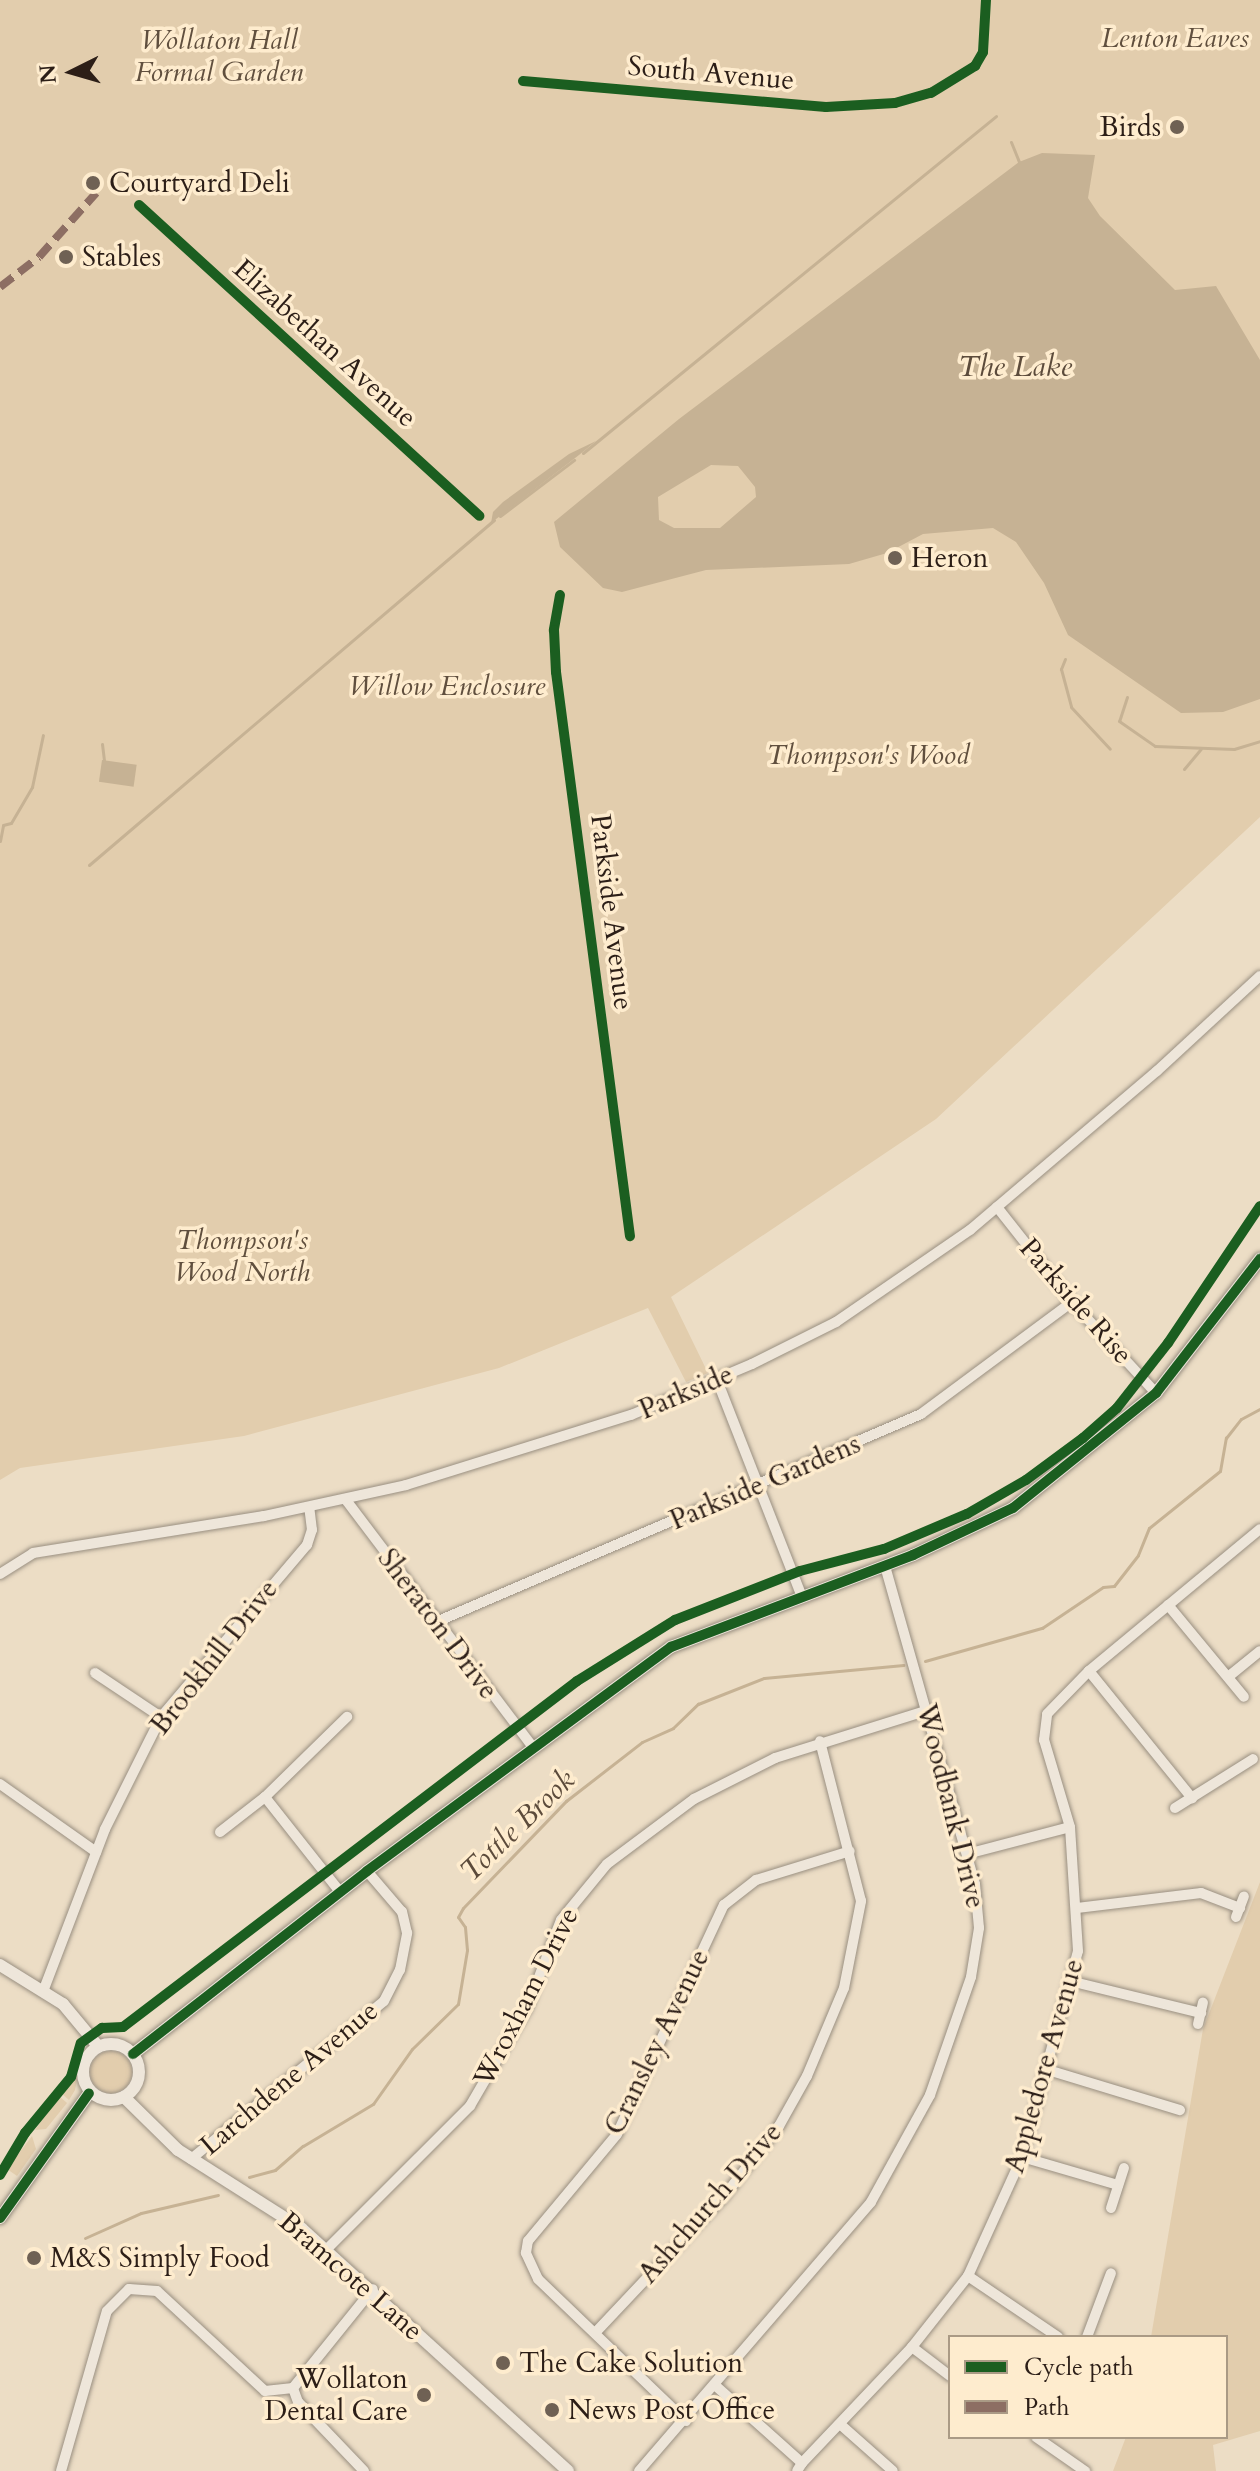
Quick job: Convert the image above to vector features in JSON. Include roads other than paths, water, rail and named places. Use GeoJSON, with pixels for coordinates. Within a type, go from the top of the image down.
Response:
{"type":"FeatureCollection","features":[{"type":"Feature","properties":{"kind":"street","name":"Parkside"},"geometry":{"type":"LineString","coordinates":[[0,1574],[33,1553],[346,1500],[535,1449],[717,1380],[836,1322],[997,1207],[1260,976]]}},
{"type":"Feature","properties":{"kind":"street","name":"Parkside Rise"},"geometry":{"type":"LineString","coordinates":[[997,1207],[1072,1302],[1156,1393]]}},
{"type":"Feature","properties":{"kind":"street"},"geometry":{"type":"LineString","coordinates":[[133,2054],[367,1871],[671,1647],[982,1527],[1013,1508],[1156,1393],[1260,1259]]}},
{"type":"Feature","properties":{"kind":"street","name":"Parkside Gardens"},"geometry":{"type":"LineString","coordinates":[[436,1622],[757,1487],[921,1414],[1072,1302]]}},
{"type":"Feature","properties":{"kind":"street"},"geometry":{"type":"LineString","coordinates":[[717,1380],[802,1597]]}},
{"type":"Feature","properties":{"kind":"street","name":"Sheraton Drive"},"geometry":{"type":"LineString","coordinates":[[346,1500],[533,1747]]}},
{"type":"Feature","properties":{"kind":"street","name":"Brookhill Drive"},"geometry":{"type":"LineString","coordinates":[[44,1989],[96,1852],[161,1717],[307,1545],[312,1530],[309,1507]]}},
{"type":"Feature","properties":{"kind":"street","name":"Appledore Avenue"},"geometry":{"type":"LineString","coordinates":[[800,2467],[912,2347],[968,2276],[1022,2157],[1074,1982],[1077,1908],[1070,1827],[1044,1725],[1054,1703],[1260,1529]]}},
{"type":"Feature","properties":{"kind":"street"},"geometry":{"type":"LineString","coordinates":[[1233,1535],[1241,1544]]}},
{"type":"Feature","properties":{"kind":"street","name":"Woodbank Drive"},"geometry":{"type":"LineString","coordinates":[[639,2471],[717,2387],[871,2202],[930,2095],[977,1950],[979,1907],[967,1854],[885,1565]]}},
{"type":"Feature","properties":{"kind":"street"},"geometry":{"type":"LineString","coordinates":[[1168,1605],[1244,1697]]}},
{"type":"Feature","properties":{"kind":"street"},"geometry":{"type":"LineString","coordinates":[[1228,1677],[1260,1651]]}},
{"type":"Feature","properties":{"kind":"street"},"geometry":{"type":"LineString","coordinates":[[1089,1671],[1192,1798]]}},
{"type":"Feature","properties":{"kind":"street"},"geometry":{"type":"LineString","coordinates":[[95,1673],[161,1717]]}},
{"type":"Feature","properties":{"kind":"street","name":"Wroxham Drive"},"geometry":{"type":"LineString","coordinates":[[326,2250],[470,2106],[527,2008],[561,1920],[607,1864],[694,1799],[820,1741],[928,1710]]}},
{"type":"Feature","properties":{"kind":"street"},"geometry":{"type":"LineString","coordinates":[[220,1832],[265,1797],[347,1717]]}},
{"type":"Feature","properties":{"kind":"street","name":"Ashchurch Drive"},"geometry":{"type":"LineString","coordinates":[[595,2333],[725,2195],[779,2126],[807,2076],[853,1957],[861,1901],[820,1741]]}},
{"type":"Feature","properties":{"kind":"street"},"geometry":{"type":"LineString","coordinates":[[1175,1808],[1253,1759]]}},
{"type":"Feature","properties":{"kind":"street"},"geometry":{"type":"LineString","coordinates":[[0,1784],[96,1852]]}},
{"type":"Feature","properties":{"kind":"street"},"geometry":{"type":"LineString","coordinates":[[265,1797],[340,1892]]}},
{"type":"Feature","properties":{"kind":"street"},"geometry":{"type":"LineString","coordinates":[[967,1854],[1070,1827]]}},
{"type":"Feature","properties":{"kind":"street","name":"Cransley Avenue"},"geometry":{"type":"LineString","coordinates":[[686,2421],[538,2279],[526,2253],[528,2241],[617,2134],[724,1905],[756,1880],[850,1851]]}},
{"type":"Feature","properties":{"kind":"street","name":"Larchdene Avenue"},"geometry":{"type":"LineString","coordinates":[[191,2159],[384,2001],[400,1970],[407,1933],[402,1912],[367,1871]]}},
{"type":"Feature","properties":{"kind":"street"},"geometry":{"type":"LineString","coordinates":[[1077,1908],[1201,1893],[1238,1913],[1244,1896]]}},
{"type":"Feature","properties":{"kind":"street"},"geometry":{"type":"LineString","coordinates":[[0,1965],[44,1989],[74,2015],[97,2045]]}},
{"type":"Feature","properties":{"kind":"street"},"geometry":{"type":"LineString","coordinates":[[1074,1982],[1201,2014]]}},
{"type":"Feature","properties":{"kind":"street"},"geometry":{"type":"LineString","coordinates":[[89,2093],[110,2101],[124,2097],[136,2076],[133,2054],[120,2043],[97,2045]]}},
{"type":"Feature","properties":{"kind":"street"},"geometry":{"type":"LineString","coordinates":[[0,2218],[89,2093],[86,2068],[97,2045]]}},
{"type":"Feature","properties":{"kind":"street"},"geometry":{"type":"LineString","coordinates":[[1048,2070],[1180,2110]]}},
{"type":"Feature","properties":{"kind":"street","name":"Bramcote Lane"},"geometry":{"type":"LineString","coordinates":[[124,2097],[191,2159],[277,2211],[373,2289],[568,2471]]}},
{"type":"Feature","properties":{"kind":"street"},"geometry":{"type":"LineString","coordinates":[[1022,2157],[1118,2185]]}},
{"type":"Feature","properties":{"kind":"street"},"geometry":{"type":"LineString","coordinates":[[1111,2208],[1124,2168]]}},
{"type":"Feature","properties":{"kind":"street"},"geometry":{"type":"LineString","coordinates":[[1088,2335],[1111,2273]]}},
{"type":"Feature","properties":{"kind":"street"},"geometry":{"type":"LineString","coordinates":[[968,2276],[1055,2335]]}},
{"type":"Feature","properties":{"kind":"street"},"geometry":{"type":"LineString","coordinates":[[1093,2281],[1107,2286]]}},
{"type":"Feature","properties":{"kind":"street"},"geometry":{"type":"LineString","coordinates":[[61,2471],[107,2311],[129,2289],[157,2291],[265,2391],[293,2388],[373,2289]]}},
{"type":"Feature","properties":{"kind":"street"},"geometry":{"type":"LineString","coordinates":[[912,2347],[948,2374]]}},
{"type":"Feature","properties":{"kind":"street"},"geometry":{"type":"LineString","coordinates":[[717,2387],[800,2467]]}},
{"type":"Feature","properties":{"kind":"street"},"geometry":{"type":"LineString","coordinates":[[293,2388],[298,2402],[364,2471]]}},
{"type":"Feature","properties":{"kind":"street"},"geometry":{"type":"LineString","coordinates":[[841,2425],[893,2471]]}},
{"type":"Feature","properties":{"kind":"street"},"geometry":{"type":"LineString","coordinates":[[1039,2439],[1085,2471]]}},
{"type":"Feature","properties":{"kind":"water","name":"The Lake"},"geometry":{"type":"Polygon","coordinates":[[[1042,153],[1095,155],[1088,198],[1100,216],[1175,290],[1216,286],[1260,360],[1260,699],[1223,712],[1181,713],[1068,635],[1044,583],[1016,542],[993,528],[923,534],[887,553],[849,564],[706,570],[622,592],[603,588],[560,547],[554,522],[679,419],[1019,162],[1042,153]],[[711,465],[658,497],[659,520],[674,528],[720,528],[756,497],[755,487],[738,466],[711,465]]]}},
{"type":"Feature","properties":{"kind":"water"},"geometry":{"type":"Polygon","coordinates":[[[596,441],[491,523],[493,512],[503,502],[569,454],[596,441]]]}},
{"type":"Feature","properties":{"kind":"water"},"geometry":{"type":"Polygon","coordinates":[[[102,760],[137,765],[134,787],[99,782],[102,760]]]}},
{"type":"Feature","properties":{"kind":"waterway"},"geometry":{"type":"LineString","coordinates":[[583,453],[996,116]]}},
{"type":"Feature","properties":{"kind":"waterway"},"geometry":{"type":"LineString","coordinates":[[1011,142],[1019,162]]}},
{"type":"Feature","properties":{"kind":"waterway"},"geometry":{"type":"LineString","coordinates":[[500,516],[574,460]]}},
{"type":"Feature","properties":{"kind":"waterway"},"geometry":{"type":"LineString","coordinates":[[89,865],[494,520]]}},
{"type":"Feature","properties":{"kind":"waterway"},"geometry":{"type":"LineString","coordinates":[[1065,659],[1061,669],[1071,707],[1110,749]]}},
{"type":"Feature","properties":{"kind":"waterway"},"geometry":{"type":"LineString","coordinates":[[1127,697],[1119,721],[1155,746],[1234,749],[1260,741]]}},
{"type":"Feature","properties":{"kind":"waterway"},"geometry":{"type":"LineString","coordinates":[[0,841],[3,825],[11,823],[32,787],[43,735]]}},
{"type":"Feature","properties":{"kind":"waterway"},"geometry":{"type":"LineString","coordinates":[[102,744],[104,760]]}},
{"type":"Feature","properties":{"kind":"waterway"},"geometry":{"type":"LineString","coordinates":[[1184,769],[1201,749]]}},
{"type":"Feature","properties":{"kind":"waterway","name":"Tottle Brook"},"geometry":{"type":"LineString","coordinates":[[925,1661],[1042,1628],[1103,1587],[1114,1586],[1138,1555],[1149,1528],[1220,1471],[1226,1438],[1241,1419],[1260,1409]]}},
{"type":"Feature","properties":{"kind":"waterway","name":"Tottle Brook"},"geometry":{"type":"LineString","coordinates":[[249,2177],[275,2170],[303,2146],[373,2104],[412,2049],[458,2004],[467,1950],[465,1927],[458,1917],[463,1908],[566,1801],[642,1742],[673,1728],[698,1704],[764,1678],[903,1665]]}},
{"type":"Feature","properties":{"kind":"waterway","name":"Tottle Brook"},"geometry":{"type":"LineString","coordinates":[[85,2238],[141,2213],[218,2195]]}},
{"type":"Feature","properties":{"kind":"place","name":"Birds"},"geometry":{"type":"Point","coordinates":[1177,127]}},
{"type":"Feature","properties":{"kind":"place","name":"Courtyard Deli"},"geometry":{"type":"Point","coordinates":[93,183]}},
{"type":"Feature","properties":{"kind":"place","name":"Stables"},"geometry":{"type":"Point","coordinates":[66,257]}},
{"type":"Feature","properties":{"kind":"place","name":"Heron"},"geometry":{"type":"Point","coordinates":[895,558]}},
{"type":"Feature","properties":{"kind":"place","name":"M&S Simply Food"},"geometry":{"type":"Point","coordinates":[34,2258]}},
{"type":"Feature","properties":{"kind":"place","name":"The Cake Solution"},"geometry":{"type":"Point","coordinates":[503,2363]}},
{"type":"Feature","properties":{"kind":"place","name":"Wollaton Dental Care"},"geometry":{"type":"Point","coordinates":[424,2395]}},
{"type":"Feature","properties":{"kind":"place","name":"News Post Office"},"geometry":{"type":"Point","coordinates":[552,2410]}},
{"type":"Feature","properties":{"kind":"park label","name":"Lenton Eaves"},"geometry":{"type":"Point","coordinates":[1175,38]}},
{"type":"Feature","properties":{"kind":"park label","name":"Wollaton Hall Formal Garden"},"geometry":{"type":"Point","coordinates":[219,56]}},
{"type":"Feature","properties":{"kind":"park label","name":"Willow Enclosure"},"geometry":{"type":"Point","coordinates":[447,686]}},
{"type":"Feature","properties":{"kind":"park label","name":"Thompson's Wood"},"geometry":{"type":"Point","coordinates":[868,755]}},
{"type":"Feature","properties":{"kind":"park label","name":"Thompson's Wood North"},"geometry":{"type":"Point","coordinates":[242,1256]}}]}
